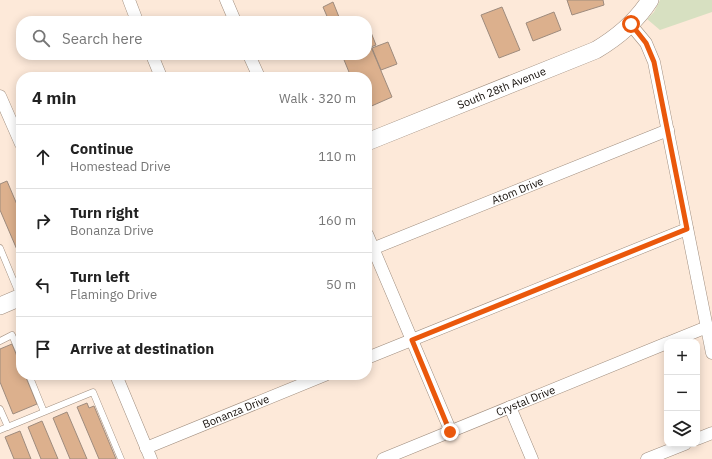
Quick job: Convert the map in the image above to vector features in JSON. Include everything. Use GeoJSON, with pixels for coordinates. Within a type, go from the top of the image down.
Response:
{"type":"FeatureCollection","features":[{"type":"Feature","properties":{"kind":"main road","name":"South 28th Avenue"},"geometry":{"type":"LineString","coordinates":[[372,140],[596,50],[623,32],[642,12],[650,0]]}},
{"type":"Feature","properties":{"kind":"main road"},"geometry":{"type":"LineString","coordinates":[[0,306],[16,299]]}},
{"type":"Feature","properties":{"kind":"street"},"geometry":{"type":"LineString","coordinates":[[129,0],[135,16]]}},
{"type":"Feature","properties":{"kind":"street"},"geometry":{"type":"LineString","coordinates":[[226,0],[233,16]]}},
{"type":"Feature","properties":{"kind":"street"},"geometry":{"type":"LineString","coordinates":[[631,24],[646,43],[653,57],[712,353]]}},
{"type":"Feature","properties":{"kind":"street"},"geometry":{"type":"LineString","coordinates":[[154,60],[159,72]]}},
{"type":"Feature","properties":{"kind":"street"},"geometry":{"type":"LineString","coordinates":[[252,60],[257,72]]}},
{"type":"Feature","properties":{"kind":"street"},"geometry":{"type":"LineString","coordinates":[[0,96],[16,133]]}},
{"type":"Feature","properties":{"kind":"street","name":"Atom Drive"},"geometry":{"type":"LineString","coordinates":[[372,249],[668,130]]}},
{"type":"Feature","properties":{"kind":"street"},"geometry":{"type":"LineString","coordinates":[[372,356],[687,229]]}},
{"type":"Feature","properties":{"kind":"street"},"geometry":{"type":"LineString","coordinates":[[372,254],[412,340],[450,432]]}},
{"type":"Feature","properties":{"kind":"street"},"geometry":{"type":"LineString","coordinates":[[677,339],[707,327]]}},
{"type":"Feature","properties":{"kind":"street","name":"Crystal Drive"},"geometry":{"type":"LineString","coordinates":[[389,458],[664,344]]}},
{"type":"Feature","properties":{"kind":"street"},"geometry":{"type":"LineString","coordinates":[[118,380],[149,453]]}},
{"type":"Feature","properties":{"kind":"street","name":"Bonanza Drive"},"geometry":{"type":"LineString","coordinates":[[149,453],[314,380]]}},
{"type":"Feature","properties":{"kind":"street"},"geometry":{"type":"LineString","coordinates":[[510,407],[532,459]]}},
{"type":"Feature","properties":{"kind":"street"},"geometry":{"type":"LineString","coordinates":[[700,438],[712,433]]}},
{"type":"Feature","properties":{"kind":"street"},"geometry":{"type":"LineString","coordinates":[[647,459],[677,447]]}},
{"type":"Feature","properties":{"kind":"lane"},"geometry":{"type":"LineString","coordinates":[[0,248],[16,285]]}},
{"type":"Feature","properties":{"kind":"lane"},"geometry":{"type":"LineString","coordinates":[[0,341],[12,335],[16,344]]}},
{"type":"Feature","properties":{"kind":"lane"},"geometry":{"type":"LineString","coordinates":[[31,380],[44,412]]}},
{"type":"Feature","properties":{"kind":"lane"},"geometry":{"type":"LineString","coordinates":[[0,430],[93,392],[121,459]]}},
{"type":"Feature","properties":{"kind":"lane"},"geometry":{"type":"LineString","coordinates":[[0,409],[8,427]]}},
{"type":"Feature","properties":{"kind":"green space"},"geometry":{"type":"Polygon","coordinates":[[[660,0],[712,0],[712,12],[660,30],[647,19],[654,12],[660,0]]]}},
{"type":"Feature","properties":{"kind":"building"},"geometry":{"type":"Polygon","coordinates":[[[567,0],[603,0],[604,5],[572,15],[567,0]]]}},
{"type":"Feature","properties":{"kind":"building"},"geometry":{"type":"Polygon","coordinates":[[[333,2],[339,16],[327,16],[323,7],[333,2]]]}},
{"type":"Feature","properties":{"kind":"building"},"geometry":{"type":"Polygon","coordinates":[[[502,7],[520,50],[499,58],[481,15],[502,7]]]}},
{"type":"Feature","properties":{"kind":"building"},"geometry":{"type":"Polygon","coordinates":[[[554,12],[561,30],[533,41],[526,23],[554,12]]]}},
{"type":"Feature","properties":{"kind":"building"},"geometry":{"type":"Polygon","coordinates":[[[372,35],[376,45],[372,47],[372,35]]]}},
{"type":"Feature","properties":{"kind":"building"},"geometry":{"type":"Polygon","coordinates":[[[388,42],[397,64],[381,70],[372,48],[388,42]]]}},
{"type":"Feature","properties":{"kind":"building"},"geometry":{"type":"Polygon","coordinates":[[[372,49],[392,97],[372,106],[372,72],[349,72],[344,60],[372,60],[372,49]]]}},
{"type":"Feature","properties":{"kind":"building"},"geometry":{"type":"Polygon","coordinates":[[[7,181],[16,202],[16,247],[0,210],[0,184],[7,181]]]}},
{"type":"Feature","properties":{"kind":"building"},"geometry":{"type":"Polygon","coordinates":[[[12,344],[16,354],[16,380],[27,380],[37,404],[13,414],[0,382],[0,349],[12,344]]]}},
{"type":"Feature","properties":{"kind":"building"},"geometry":{"type":"Polygon","coordinates":[[[87,403],[89,408],[94,406],[116,459],[99,459],[77,407],[87,403]]]}},
{"type":"Feature","properties":{"kind":"building"},"geometry":{"type":"Polygon","coordinates":[[[67,412],[87,459],[70,459],[53,418],[67,412]]]}},
{"type":"Feature","properties":{"kind":"building"},"geometry":{"type":"Polygon","coordinates":[[[42,421],[58,459],[41,459],[28,427],[42,421]]]}},
{"type":"Feature","properties":{"kind":"building"},"geometry":{"type":"Polygon","coordinates":[[[20,431],[31,459],[14,459],[5,437],[20,431]]]}},
{"type":"Feature","properties":{"kind":"route"},"geometry":{"type":"LineString","coordinates":[[450,432],[412,340],[687,229],[654,62],[646,43],[631,24]]}}]}
